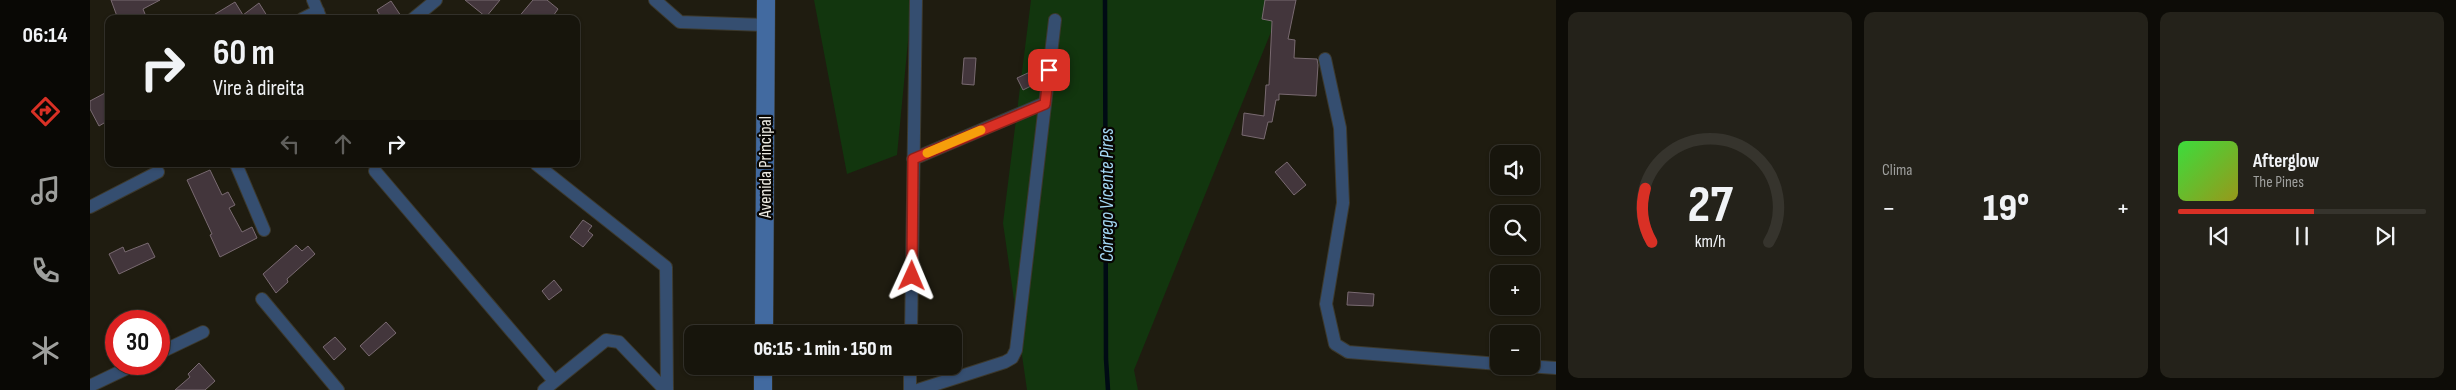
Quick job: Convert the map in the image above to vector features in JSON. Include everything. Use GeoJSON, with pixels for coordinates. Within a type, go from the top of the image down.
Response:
{"type":"FeatureCollection","features":[{"type":"Feature","properties":{"kind":"street"},"geometry":{"type":"LineString","coordinates":[[418,15],[436,0]]}},
{"type":"Feature","properties":{"kind":"street"},"geometry":{"type":"LineString","coordinates":[[655,0],[680,22],[766,25]]}},
{"type":"Feature","properties":{"kind":"street","name":"Avenida Principal"},"geometry":{"type":"LineString","coordinates":[[764,325],[766,0]]}},
{"type":"Feature","properties":{"kind":"street"},"geometry":{"type":"LineString","coordinates":[[911,325],[916,0]]}},
{"type":"Feature","properties":{"kind":"street"},"geometry":{"type":"LineString","coordinates":[[918,390],[1005,362],[1012,358],[1016,350],[1055,20]]}},
{"type":"Feature","properties":{"kind":"street"},"geometry":{"type":"LineString","coordinates":[[1325,59],[1340,128],[1343,203],[1326,304],[1336,344],[1348,352],[1490,363]]}},
{"type":"Feature","properties":{"kind":"street"},"geometry":{"type":"LineString","coordinates":[[913,159],[1045,104]]}},
{"type":"Feature","properties":{"kind":"street"},"geometry":{"type":"LineString","coordinates":[[237,167],[264,230]]}},
{"type":"Feature","properties":{"kind":"street"},"geometry":{"type":"LineString","coordinates":[[540,167],[666,267],[666,390]]}},
{"type":"Feature","properties":{"kind":"street"},"geometry":{"type":"LineString","coordinates":[[375,171],[554,382]]}},
{"type":"Feature","properties":{"kind":"street"},"geometry":{"type":"LineString","coordinates":[[90,207],[158,172]]}},
{"type":"Feature","properties":{"kind":"street"},"geometry":{"type":"LineString","coordinates":[[262,298],[338,390]]}},
{"type":"Feature","properties":{"kind":"street"},"geometry":{"type":"LineString","coordinates":[[170,348],[203,332]]}},
{"type":"Feature","properties":{"kind":"street"},"geometry":{"type":"LineString","coordinates":[[544,390],[606,340],[619,342],[666,390]]}},
{"type":"Feature","properties":{"kind":"street"},"geometry":{"type":"LineString","coordinates":[[1540,367],[1556,368]]}},
{"type":"Feature","properties":{"kind":"street"},"geometry":{"type":"LineString","coordinates":[[90,386],[113,375]]}},
{"type":"Feature","properties":{"kind":"street"},"geometry":{"type":"LineString","coordinates":[[763,375],[763,390]]}},
{"type":"Feature","properties":{"kind":"street"},"geometry":{"type":"LineString","coordinates":[[910,375],[910,390]]}},
{"type":"Feature","properties":{"kind":"green space"},"geometry":{"type":"Polygon","coordinates":[[[814,0],[912,0],[897,155],[847,174],[814,0]]]}},
{"type":"Feature","properties":{"kind":"green space"},"geometry":{"type":"Polygon","coordinates":[[[1031,0],[1284,0],[1134,370],[1138,390],[1027,390],[1003,223],[1031,0]]]}},
{"type":"Feature","properties":{"kind":"building"},"geometry":{"type":"Polygon","coordinates":[[[111,0],[160,0],[143,9],[145,15],[117,15],[111,0]]]}},
{"type":"Feature","properties":{"kind":"building"},"geometry":{"type":"Polygon","coordinates":[[[465,0],[500,0],[488,15],[484,15],[465,0]]]}},
{"type":"Feature","properties":{"kind":"building"},"geometry":{"type":"Polygon","coordinates":[[[533,0],[547,0],[558,9],[554,15],[520,15],[533,0]]]}},
{"type":"Feature","properties":{"kind":"building"},"geometry":{"type":"Polygon","coordinates":[[[1265,0],[1296,0],[1288,39],[1295,40],[1294,58],[1317,59],[1318,65],[1316,96],[1279,94],[1272,122],[1268,122],[1264,139],[1242,135],[1244,113],[1264,116],[1266,85],[1269,85],[1272,21],[1262,19],[1265,0]]]}},
{"type":"Feature","properties":{"kind":"building"},"geometry":{"type":"Polygon","coordinates":[[[391,1],[400,15],[380,15],[377,10],[391,1]]]}},
{"type":"Feature","properties":{"kind":"building"},"geometry":{"type":"Polygon","coordinates":[[[235,2],[243,15],[214,15],[235,2]]]}},
{"type":"Feature","properties":{"kind":"building"},"geometry":{"type":"Polygon","coordinates":[[[259,3],[266,15],[243,15],[259,3]]]}},
{"type":"Feature","properties":{"kind":"building"},"geometry":{"type":"Polygon","coordinates":[[[964,58],[976,58],[974,85],[962,84],[964,58]]]}},
{"type":"Feature","properties":{"kind":"building"},"geometry":{"type":"Polygon","coordinates":[[[1030,72],[1035,84],[1023,90],[1017,78],[1030,72]]]}},
{"type":"Feature","properties":{"kind":"building"},"geometry":{"type":"Polygon","coordinates":[[[105,93],[105,122],[99,126],[90,109],[90,101],[105,93]]]}},
{"type":"Feature","properties":{"kind":"building"},"geometry":{"type":"Polygon","coordinates":[[[1287,162],[1306,185],[1294,195],[1275,172],[1287,162]]]}},
{"type":"Feature","properties":{"kind":"building"},"geometry":{"type":"Polygon","coordinates":[[[210,170],[222,195],[228,192],[235,205],[229,208],[242,232],[252,227],[257,238],[220,257],[210,235],[212,234],[187,180],[210,170]]]}},
{"type":"Feature","properties":{"kind":"building"},"geometry":{"type":"Polygon","coordinates":[[[583,220],[592,226],[588,231],[593,235],[583,247],[570,237],[583,220]]]}},
{"type":"Feature","properties":{"kind":"building"},"geometry":{"type":"Polygon","coordinates":[[[148,243],[155,257],[119,274],[109,254],[123,247],[125,252],[148,243]]]}},
{"type":"Feature","properties":{"kind":"building"},"geometry":{"type":"Polygon","coordinates":[[[296,245],[302,251],[308,246],[315,254],[287,279],[288,282],[276,293],[263,274],[296,245]]]}},
{"type":"Feature","properties":{"kind":"building"},"geometry":{"type":"Polygon","coordinates":[[[554,280],[562,290],[549,300],[542,291],[554,280]]]}},
{"type":"Feature","properties":{"kind":"building"},"geometry":{"type":"Polygon","coordinates":[[[1348,292],[1374,294],[1373,306],[1347,305],[1348,292]]]}},
{"type":"Feature","properties":{"kind":"building"},"geometry":{"type":"Polygon","coordinates":[[[386,322],[396,333],[369,356],[360,346],[386,322]]]}},
{"type":"Feature","properties":{"kind":"building"},"geometry":{"type":"Polygon","coordinates":[[[335,337],[346,349],[334,360],[323,347],[335,337]]]}},
{"type":"Feature","properties":{"kind":"building"},"geometry":{"type":"Polygon","coordinates":[[[199,363],[215,381],[205,390],[175,390],[190,377],[188,374],[199,363]]]}},
{"type":"Feature","properties":{"kind":"waterway","name":"Córrego Vicente Pires"},"geometry":{"type":"LineString","coordinates":[[1105,0],[1106,359],[1108,390]]}},
{"type":"Feature","properties":{"kind":"slow traffic"},"geometry":{"type":"LineString","coordinates":[[927,153],[981,130]]}},
{"type":"Feature","properties":{"kind":"route"},"geometry":{"type":"LineString","coordinates":[[912,276],[913,159],[1045,104],[1049,70]]}}]}
